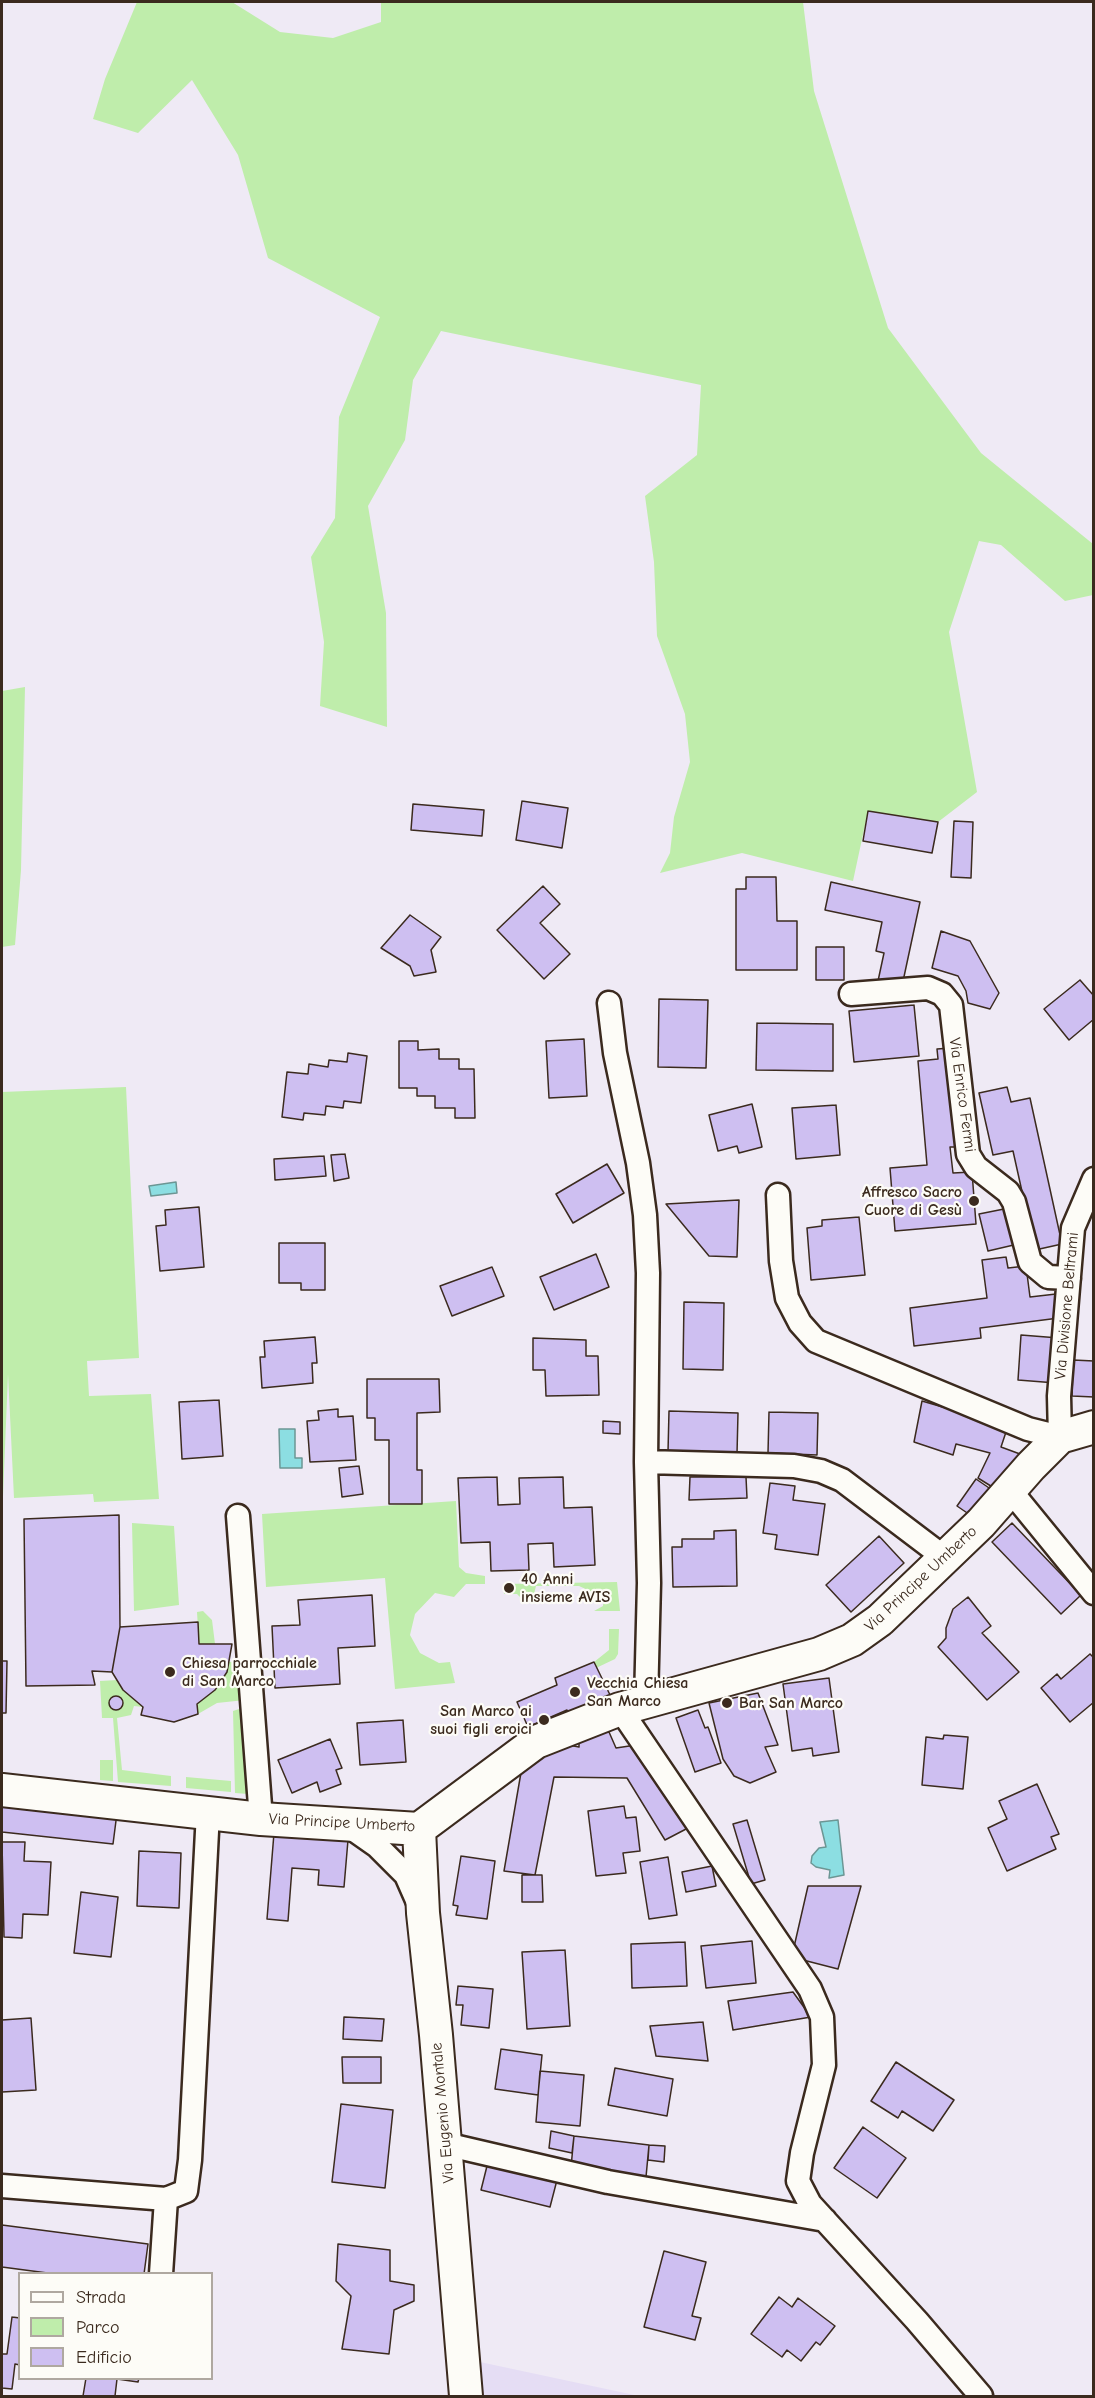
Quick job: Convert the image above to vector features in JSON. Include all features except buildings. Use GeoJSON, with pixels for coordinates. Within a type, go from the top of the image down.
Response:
{"type":"FeatureCollection","features":[{"type":"Feature","properties":{"kind":"street","name":"Via Enrico Fermi"},"geometry":{"type":"LineString","coordinates":[[851,994],[928,988],[942,994],[951,1005],[968,1154],[976,1167],[1008,1192],[1014,1202],[1030,1262],[1048,1277],[1069,1278]]}},
{"type":"Feature","properties":{"kind":"street"},"geometry":{"type":"LineString","coordinates":[[609,1003],[615,1053],[638,1163],[645,1215],[648,1273],[646,1462],[649,1583],[633,1705],[810,1989],[822,2017],[824,2066],[804,2142],[798,2181],[810,2204],[917,2321],[981,2397]]}},
{"type":"Feature","properties":{"kind":"street","name":"Via Divisione Beltrami"},"geometry":{"type":"LineString","coordinates":[[1060,1437],[1059,1396],[1073,1228],[1094,1179]]}},
{"type":"Feature","properties":{"kind":"street"},"geometry":{"type":"LineString","coordinates":[[778,1196],[781,1261],[787,1298],[800,1323],[816,1341],[1028,1429],[1060,1437],[1094,1428]]}},
{"type":"Feature","properties":{"kind":"street","name":"Via Principe Umberto"},"geometry":{"type":"LineString","coordinates":[[2,1790],[261,1819],[419,1829],[537,1742],[633,1705],[819,1654],[852,1640],[880,1620],[945,1558],[1060,1437]]}},
{"type":"Feature","properties":{"kind":"street"},"geometry":{"type":"LineString","coordinates":[[646,1462],[794,1466],[821,1471],[842,1480],[945,1558]]}},
{"type":"Feature","properties":{"kind":"street"},"geometry":{"type":"LineString","coordinates":[[1010,1490],[1094,1593]]}},
{"type":"Feature","properties":{"kind":"street"},"geometry":{"type":"LineString","coordinates":[[238,1516],[261,1819]]}},
{"type":"Feature","properties":{"kind":"street"},"geometry":{"type":"LineString","coordinates":[[2,2186],[166,2199],[186,2191],[190,2160],[208,1812]]}},
{"type":"Feature","properties":{"kind":"street"},"geometry":{"type":"LineString","coordinates":[[346,1824],[377,1846],[406,1875],[423,1913]]}},
{"type":"Feature","properties":{"kind":"street","name":"Via Eugenio Montale"},"geometry":{"type":"LineString","coordinates":[[419,1829],[423,1913],[446,2144],[466,2397]]}},
{"type":"Feature","properties":{"kind":"street"},"geometry":{"type":"LineString","coordinates":[[446,2144],[608,2182],[825,2220]]}},
{"type":"Feature","properties":{"kind":"street"},"geometry":{"type":"LineString","coordinates":[[161,2272],[166,2199]]}},
{"type":"Feature","properties":{"kind":"shaded area"},"geometry":{"type":"Polygon","coordinates":[[[480,2362],[639,2396],[483,2396],[480,2362]]]}},
{"type":"Feature","properties":{"kind":"green space"},"geometry":{"type":"Polygon","coordinates":[[[137,2],[232,2],[280,32],[333,38],[381,22],[381,2],[803,2],[814,91],[888,328],[981,453],[1093,544],[1093,595],[1065,601],[1001,545],[979,541],[949,632],[977,792],[938,822],[868,811],[853,881],[742,853],[660,873],[670,853],[674,817],[690,762],[685,714],[657,636],[654,562],[645,496],[697,455],[701,385],[441,331],[413,380],[405,440],[368,506],[386,613],[387,727],[320,706],[324,642],[311,557],[335,518],[339,417],[380,317],[268,258],[238,155],[192,80],[138,133],[93,119],[105,79],[137,2]]]}},
{"type":"Feature","properties":{"kind":"green space"},"geometry":{"type":"Polygon","coordinates":[[[25,687],[21,870],[15,945],[2,947],[2,691],[25,687]]]}},
{"type":"Feature","properties":{"kind":"green space"},"geometry":{"type":"Polygon","coordinates":[[[126,1087],[139,1358],[87,1361],[89,1396],[151,1394],[159,1499],[94,1502],[93,1494],[14,1498],[8,1374],[2,1521],[2,1092],[126,1087]]]}},
{"type":"Feature","properties":{"kind":"green space"},"geometry":{"type":"Polygon","coordinates":[[[456,1501],[459,1567],[466,1573],[485,1576],[485,1584],[466,1584],[454,1597],[435,1593],[415,1614],[410,1635],[420,1653],[439,1663],[450,1662],[455,1683],[395,1689],[385,1578],[266,1587],[262,1514],[456,1501]]]}},
{"type":"Feature","properties":{"kind":"green space"},"geometry":{"type":"Polygon","coordinates":[[[132,1523],[174,1526],[179,1605],[134,1611],[132,1523]]]}},
{"type":"Feature","properties":{"kind":"green space"},"geometry":{"type":"Polygon","coordinates":[[[617,1582],[620,1611],[594,1611],[603,1606],[604,1593],[590,1591],[579,1586],[536,1586],[534,1594],[524,1601],[517,1594],[504,1594],[503,1584],[617,1582]]]}},
{"type":"Feature","properties":{"kind":"green space"},"geometry":{"type":"Polygon","coordinates":[[[203,1611],[212,1620],[215,1644],[199,1644],[197,1612],[203,1611]]]}},
{"type":"Feature","properties":{"kind":"green space"},"geometry":{"type":"Polygon","coordinates":[[[609,1629],[619,1629],[618,1654],[615,1659],[596,1668],[594,1662],[609,1650],[609,1629]]]}},
{"type":"Feature","properties":{"kind":"green space"},"geometry":{"type":"Polygon","coordinates":[[[242,1661],[245,1700],[217,1703],[198,1714],[197,1704],[215,1689],[227,1672],[229,1662],[242,1661]]]}},
{"type":"Feature","properties":{"kind":"green space"},"geometry":{"type":"Polygon","coordinates":[[[118,1680],[123,1690],[143,1707],[134,1706],[131,1715],[117,1718],[122,1770],[171,1776],[171,1786],[118,1782],[113,1718],[102,1718],[100,1681],[118,1680]]]}},
{"type":"Feature","properties":{"kind":"green space"},"geometry":{"type":"Polygon","coordinates":[[[245,1707],[248,1794],[235,1793],[233,1711],[245,1707]]]}},
{"type":"Feature","properties":{"kind":"green space"},"geometry":{"type":"Polygon","coordinates":[[[100,1760],[113,1760],[113,1781],[100,1780],[100,1760]]]}},
{"type":"Feature","properties":{"kind":"green space"},"geometry":{"type":"Polygon","coordinates":[[[186,1777],[231,1781],[231,1792],[186,1788],[186,1777]]]}},
{"type":"Feature","properties":{"kind":"water"},"geometry":{"type":"Polygon","coordinates":[[[176,1182],[177,1193],[151,1196],[149,1186],[176,1182]]]}},
{"type":"Feature","properties":{"kind":"water"},"geometry":{"type":"Polygon","coordinates":[[[279,1429],[295,1429],[295,1458],[302,1458],[302,1468],[280,1468],[279,1429]]]}},
{"type":"Feature","properties":{"kind":"water"},"geometry":{"type":"Polygon","coordinates":[[[838,1820],[844,1875],[829,1878],[830,1870],[816,1867],[811,1863],[812,1856],[819,1848],[826,1847],[820,1822],[838,1820]]]}},
{"type":"Feature","properties":{"kind":"place","name":"Affresco Sacro Cuore di Gesù"},"geometry":{"type":"Point","coordinates":[974,1201]}},
{"type":"Feature","properties":{"kind":"place","name":"40 Anni insieme AVIS"},"geometry":{"type":"Point","coordinates":[509,1588]}},
{"type":"Feature","properties":{"kind":"place","name":"Chiesa parrocchiale di San Marco"},"geometry":{"type":"Point","coordinates":[170,1672]}},
{"type":"Feature","properties":{"kind":"place","name":"Vecchia Chiesa San Marco"},"geometry":{"type":"Point","coordinates":[575,1692]}},
{"type":"Feature","properties":{"kind":"place","name":"Bar San Marco"},"geometry":{"type":"Point","coordinates":[727,1703]}},
{"type":"Feature","properties":{"kind":"place","name":"San Marco ai suoi figli eroici"},"geometry":{"type":"Point","coordinates":[544,1720]}}]}
